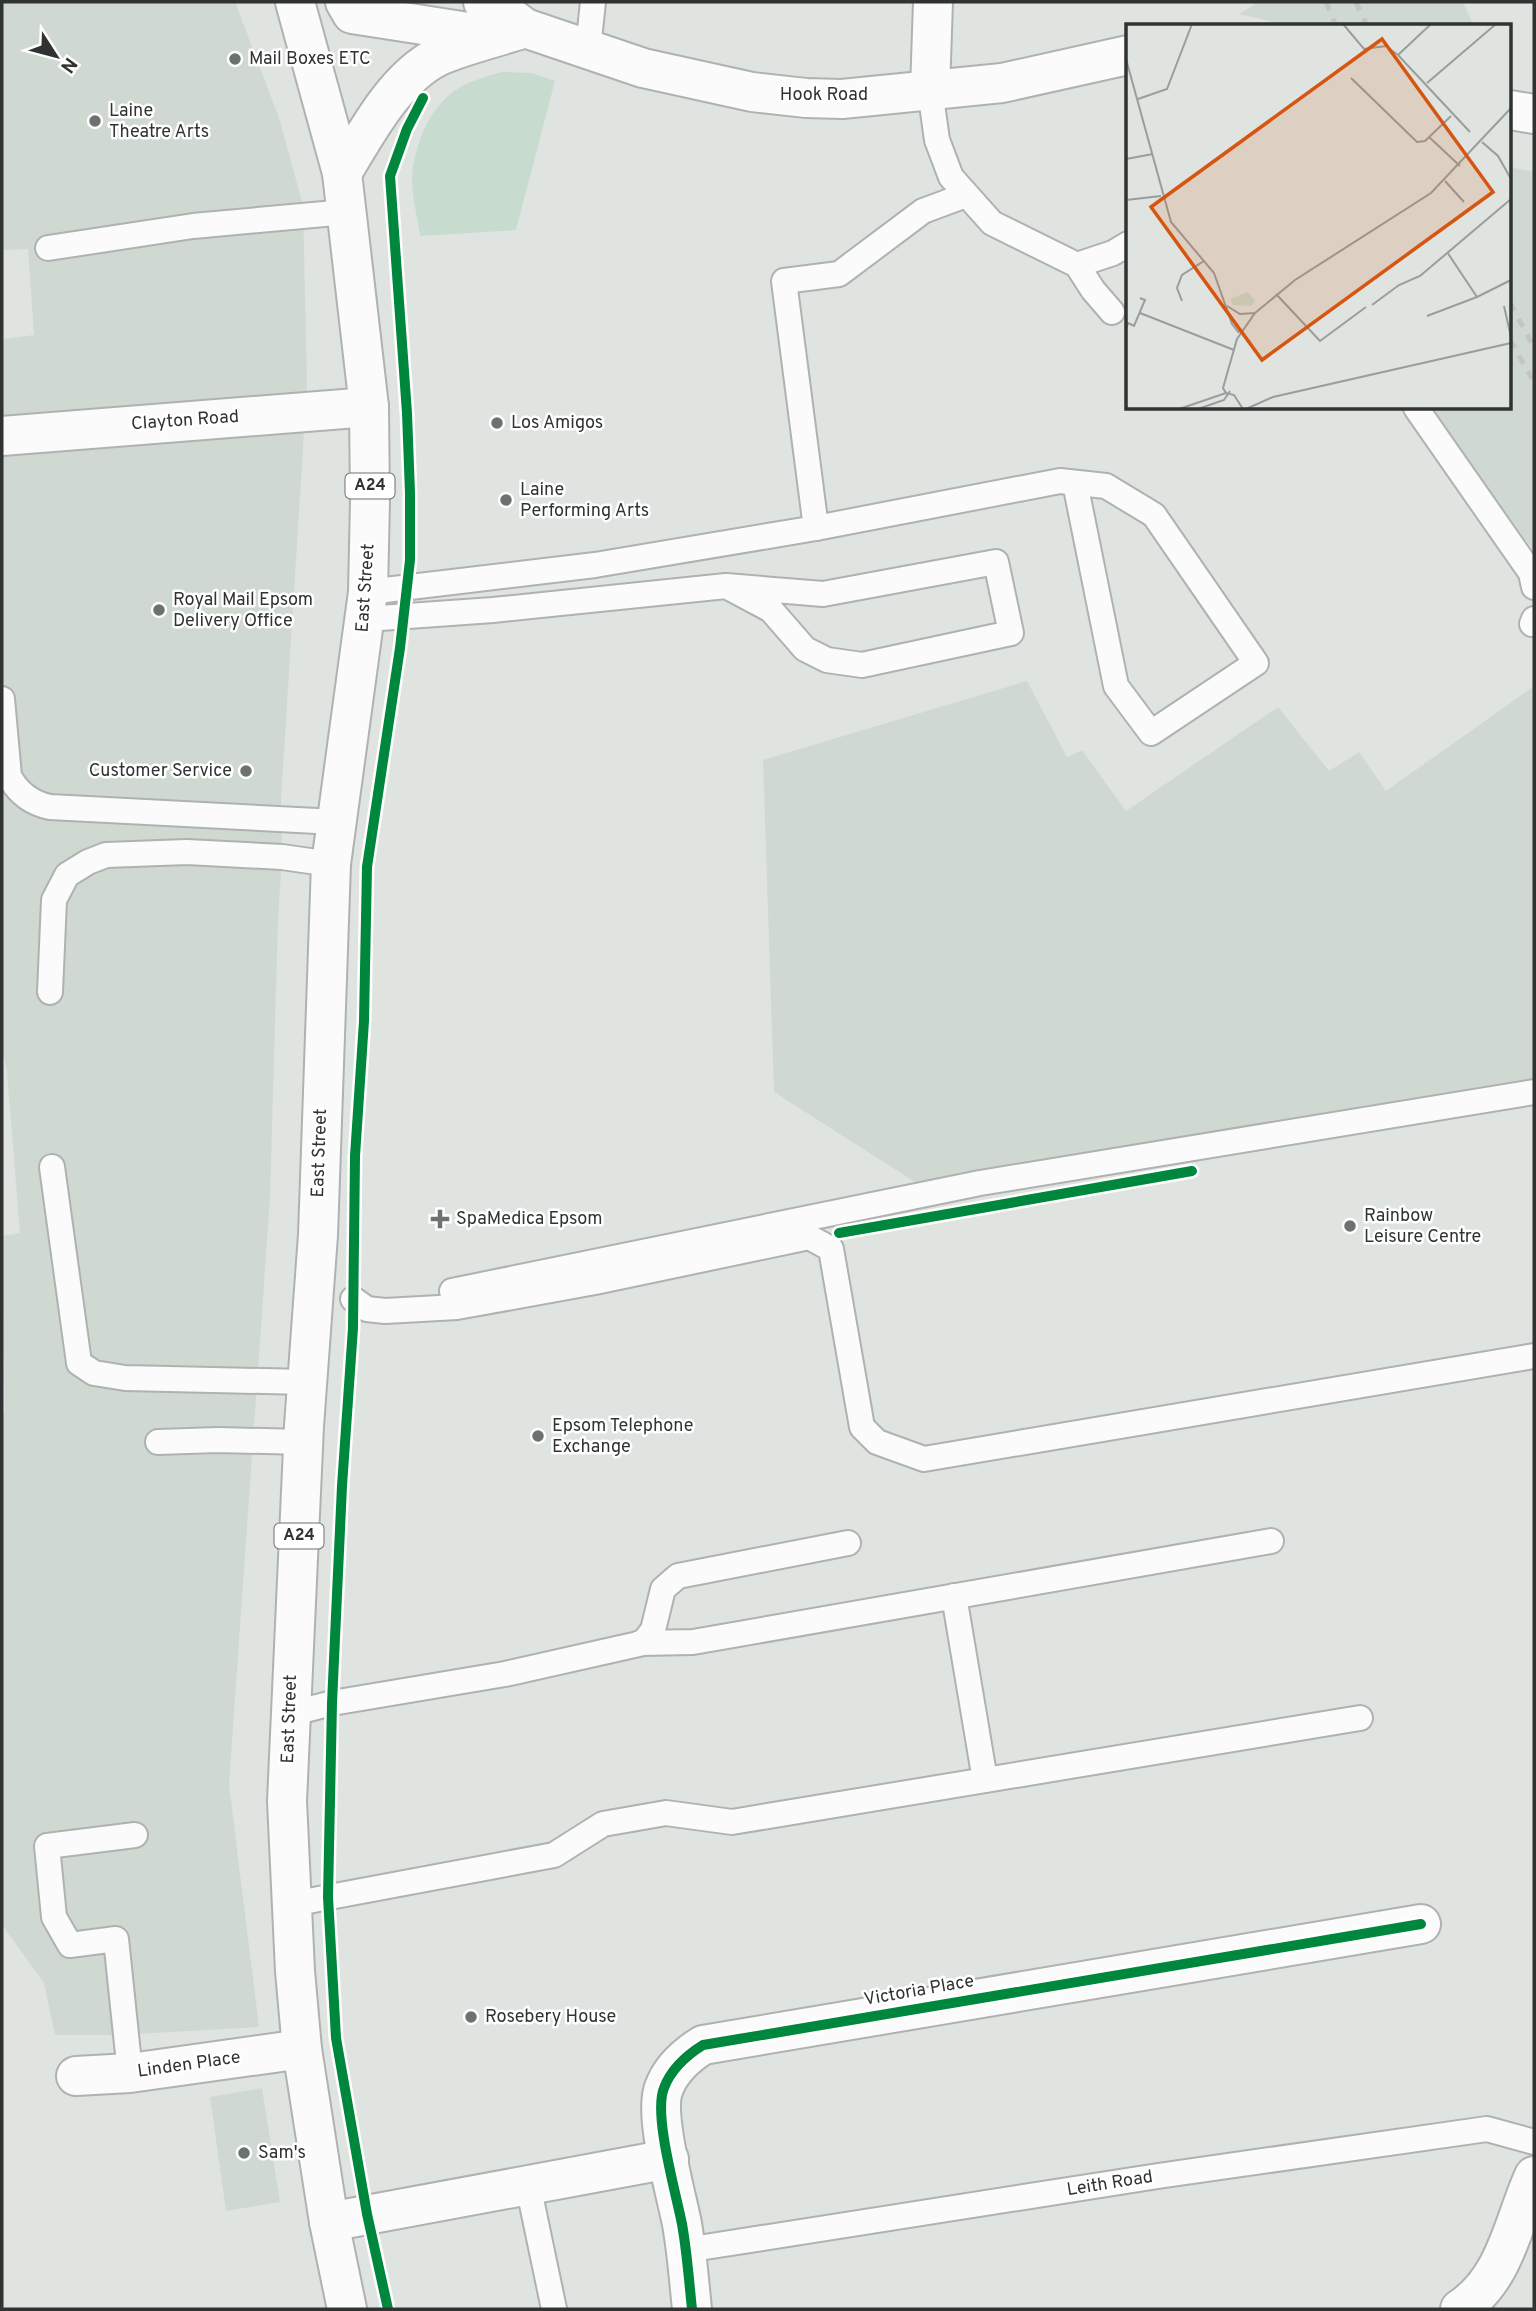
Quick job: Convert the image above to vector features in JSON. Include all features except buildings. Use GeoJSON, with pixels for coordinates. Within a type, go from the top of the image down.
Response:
{"type":"FeatureCollection","features":[{"type":"Feature","properties":{"kind":"main road","name":"East Street"},"geometry":{"type":"LineString","coordinates":[[295,2],[342,173],[369,407],[367,605],[331,864],[318,1235],[307,1382],[287,1801],[302,2049],[328,2222],[347,2309]]}},
{"type":"Feature","properties":{"kind":"main road"},"geometry":{"type":"LineString","coordinates":[[345,2],[352,14],[468,32],[525,28]]}},
{"type":"Feature","properties":{"kind":"main road","name":"Hook Road"},"geometry":{"type":"LineString","coordinates":[[483,2],[497,7],[525,28],[643,68],[752,92],[806,98],[842,99],[1002,83],[1126,55]]}},
{"type":"Feature","properties":{"kind":"main road"},"geometry":{"type":"LineString","coordinates":[[930,90],[933,2]]}},
{"type":"Feature","properties":{"kind":"main road"},"geometry":{"type":"LineString","coordinates":[[342,173],[378,115],[409,78],[437,57],[525,28]]}},
{"type":"Feature","properties":{"kind":"main road"},"geometry":{"type":"LineString","coordinates":[[1512,110],[1534,114]]}},
{"type":"Feature","properties":{"kind":"main road","name":"Clayton Road"},"geometry":{"type":"LineString","coordinates":[[2,436],[369,407]]}},
{"type":"Feature","properties":{"kind":"main road","name":"Victoria Place"},"geometry":{"type":"LineString","coordinates":[[692,2309],[686,2250],[659,2110],[664,2088],[675,2068],[691,2052],[703,2045],[1421,1924]]}},
{"type":"Feature","properties":{"kind":"main road","name":"Linden Place"},"geometry":{"type":"LineString","coordinates":[[76,2076],[130,2073],[302,2049]]}},
{"type":"Feature","properties":{"kind":"main road"},"geometry":{"type":"LineString","coordinates":[[328,2222],[669,2159]]}},
{"type":"Feature","properties":{"kind":"main road"},"geometry":{"type":"LineString","coordinates":[[1460,2309],[1467,2305],[1496,2271],[1534,2176]]}},
{"type":"Feature","properties":{"kind":"lane"},"geometry":{"type":"LineString","coordinates":[[588,49],[593,2]]}},
{"type":"Feature","properties":{"kind":"lane"},"geometry":{"type":"LineString","coordinates":[[930,90],[937,140],[951,177],[992,223],[1077,265],[1112,312]]}},
{"type":"Feature","properties":{"kind":"lane"},"geometry":{"type":"LineString","coordinates":[[816,528],[784,281],[839,274],[923,211],[967,195]]}},
{"type":"Feature","properties":{"kind":"lane"},"geometry":{"type":"LineString","coordinates":[[48,248],[194,226],[346,212]]}},
{"type":"Feature","properties":{"kind":"lane"},"geometry":{"type":"LineString","coordinates":[[1077,265],[1113,253],[1126,245]]}},
{"type":"Feature","properties":{"kind":"lane"},"geometry":{"type":"LineString","coordinates":[[1417,410],[1531,573],[1534,587]]}},
{"type":"Feature","properties":{"kind":"lane"},"geometry":{"type":"LineString","coordinates":[[367,605],[816,528],[1060,481],[1106,486],[1154,515],[1256,663],[1151,733],[1116,686],[1074,483]]}},
{"type":"Feature","properties":{"kind":"lane"},"geometry":{"type":"LineString","coordinates":[[367,605],[493,611],[726,586],[823,594],[996,562],[1011,633],[862,665],[827,660],[805,649],[771,610],[726,586]]}},
{"type":"Feature","properties":{"kind":"lane"},"geometry":{"type":"LineString","coordinates":[[2,699],[9,776],[15,787],[37,804],[50,807],[336,822]]}},
{"type":"Feature","properties":{"kind":"lane"},"geometry":{"type":"LineString","coordinates":[[50,992],[54,900],[67,875],[88,862],[106,855],[187,852],[282,857],[331,864]]}},
{"type":"Feature","properties":{"kind":"lane"},"geometry":{"type":"LineString","coordinates":[[312,1302],[457,1290],[980,1183],[1534,1092]]}},
{"type":"Feature","properties":{"kind":"lane"},"geometry":{"type":"LineString","coordinates":[[52,1167],[79,1363],[93,1373],[125,1378],[307,1382]]}},
{"type":"Feature","properties":{"kind":"lane"},"geometry":{"type":"LineString","coordinates":[[354,1299],[367,1309],[385,1311],[457,1307],[595,1282],[809,1237],[831,1249],[862,1427],[877,1442],[924,1459],[1534,1356]]}},
{"type":"Feature","properties":{"kind":"lane"},"geometry":{"type":"LineString","coordinates":[[158,1442],[304,1442]]}},
{"type":"Feature","properties":{"kind":"lane"},"geometry":{"type":"LineString","coordinates":[[290,1714],[332,1703],[505,1674],[640,1643],[693,1642],[1271,1541]]}},
{"type":"Feature","properties":{"kind":"lane"},"geometry":{"type":"LineString","coordinates":[[640,1643],[643,1643],[653,1630],[663,1589],[678,1576],[848,1543]]}},
{"type":"Feature","properties":{"kind":"lane"},"geometry":{"type":"LineString","coordinates":[[954,1596],[985,1780]]}},
{"type":"Feature","properties":{"kind":"lane"},"geometry":{"type":"LineString","coordinates":[[292,1904],[554,1855],[603,1824],[666,1813],[732,1822],[1360,1718]]}},
{"type":"Feature","properties":{"kind":"lane"},"geometry":{"type":"LineString","coordinates":[[130,2073],[116,1939],[70,1945],[54,1917],[47,1846],[135,1835]]}},
{"type":"Feature","properties":{"kind":"lane","name":"Leith Road"},"geometry":{"type":"LineString","coordinates":[[686,2250],[1158,2176],[1487,2129],[1534,2142]]}},
{"type":"Feature","properties":{"kind":"lane"},"geometry":{"type":"LineString","coordinates":[[528,2185],[554,2309]]}},
{"type":"Feature","properties":{"kind":"shaded area"},"geometry":{"type":"Polygon","coordinates":[[[2,2],[235,2],[279,118],[303,205],[307,384],[281,801],[282,857],[270,1198],[229,1784],[259,2027],[117,2035],[55,2035],[44,1983],[2,1925],[2,1415],[5,1411],[2,1236],[20,1233],[7,1072],[2,1046],[2,339],[34,335],[28,249],[2,250],[2,2]]]}},
{"type":"Feature","properties":{"kind":"shaded area"},"geometry":{"type":"Polygon","coordinates":[[[1254,2],[1463,2],[1473,24],[1282,24],[1239,14],[1254,5],[1254,2]]]}},
{"type":"Feature","properties":{"kind":"shaded area"},"geometry":{"type":"Polygon","coordinates":[[[1512,167],[1534,172],[1534,551],[1446,432],[1433,410],[1512,410],[1512,167]]]}},
{"type":"Feature","properties":{"kind":"shaded area"},"geometry":{"type":"Polygon","coordinates":[[[1027,681],[1067,757],[1082,750],[1126,811],[1278,707],[1329,771],[1359,752],[1386,791],[1534,686],[1534,1078],[915,1182],[774,1092],[763,760],[1027,681]]]}},
{"type":"Feature","properties":{"kind":"shaded area"},"geometry":{"type":"Polygon","coordinates":[[[262,2088],[280,2202],[226,2211],[210,2097],[262,2088]]]}},
{"type":"Feature","properties":{"kind":"green space"},"geometry":{"type":"Polygon","coordinates":[[[502,72],[532,73],[555,81],[516,230],[420,236],[412,181],[418,147],[432,114],[459,88],[502,72]]]}},
{"type":"Feature","properties":{"kind":"railway"},"geometry":{"type":"LineString","coordinates":[[1326,2],[1335,24]]}},
{"type":"Feature","properties":{"kind":"railway"},"geometry":{"type":"LineString","coordinates":[[1356,2],[1366,24]]}},
{"type":"Feature","properties":{"kind":"railway"},"geometry":{"type":"LineString","coordinates":[[1512,307],[1534,347]]}},
{"type":"Feature","properties":{"kind":"railway"},"geometry":{"type":"LineString","coordinates":[[1512,344],[1534,382]]}},
{"type":"Feature","properties":{"kind":"cycle path"},"geometry":{"type":"LineString","coordinates":[[388,2309],[367,2214],[336,2038],[328,1897],[332,1703],[342,1486],[353,1328],[355,1156],[364,1021],[367,867],[400,648],[410,560],[407,413],[390,176],[407,129],[423,98]]}},
{"type":"Feature","properties":{"kind":"cycle path"},"geometry":{"type":"LineString","coordinates":[[839,1233],[1192,1171]]}},
{"type":"Feature","properties":{"kind":"cycle path"},"geometry":{"type":"LineString","coordinates":[[692,2309],[684,2235],[663,2134],[661,2100],[667,2081],[675,2069],[703,2045],[1421,1924]]}},
{"type":"Feature","properties":{"kind":"place","name":"Mail Boxes ETC"},"geometry":{"type":"Point","coordinates":[235,59]}},
{"type":"Feature","properties":{"kind":"place","name":"Laine Theatre Arts"},"geometry":{"type":"Point","coordinates":[95,121]}},
{"type":"Feature","properties":{"kind":"place","name":"Los Amigos"},"geometry":{"type":"Point","coordinates":[497,423]}},
{"type":"Feature","properties":{"kind":"place","name":"Laine Performing Arts"},"geometry":{"type":"Point","coordinates":[506,500]}},
{"type":"Feature","properties":{"kind":"place","name":"Royal Mail Epsom Delivery Office"},"geometry":{"type":"Point","coordinates":[159,610]}},
{"type":"Feature","properties":{"kind":"place","name":"Customer Service"},"geometry":{"type":"Point","coordinates":[246,771]}},
{"type":"Feature","properties":{"kind":"place","name":"SpaMedica Epsom"},"geometry":{"type":"Point","coordinates":[440,1219]}},
{"type":"Feature","properties":{"kind":"place","name":"Rainbow Leisure Centre"},"geometry":{"type":"Point","coordinates":[1350,1226]}},
{"type":"Feature","properties":{"kind":"place","name":"Epsom Telephone Exchange"},"geometry":{"type":"Point","coordinates":[538,1436]}},
{"type":"Feature","properties":{"kind":"place","name":"Rosebery House"},"geometry":{"type":"Point","coordinates":[471,2017]}},
{"type":"Feature","properties":{"kind":"place","name":"Sam's"},"geometry":{"type":"Point","coordinates":[244,2153]}}]}
